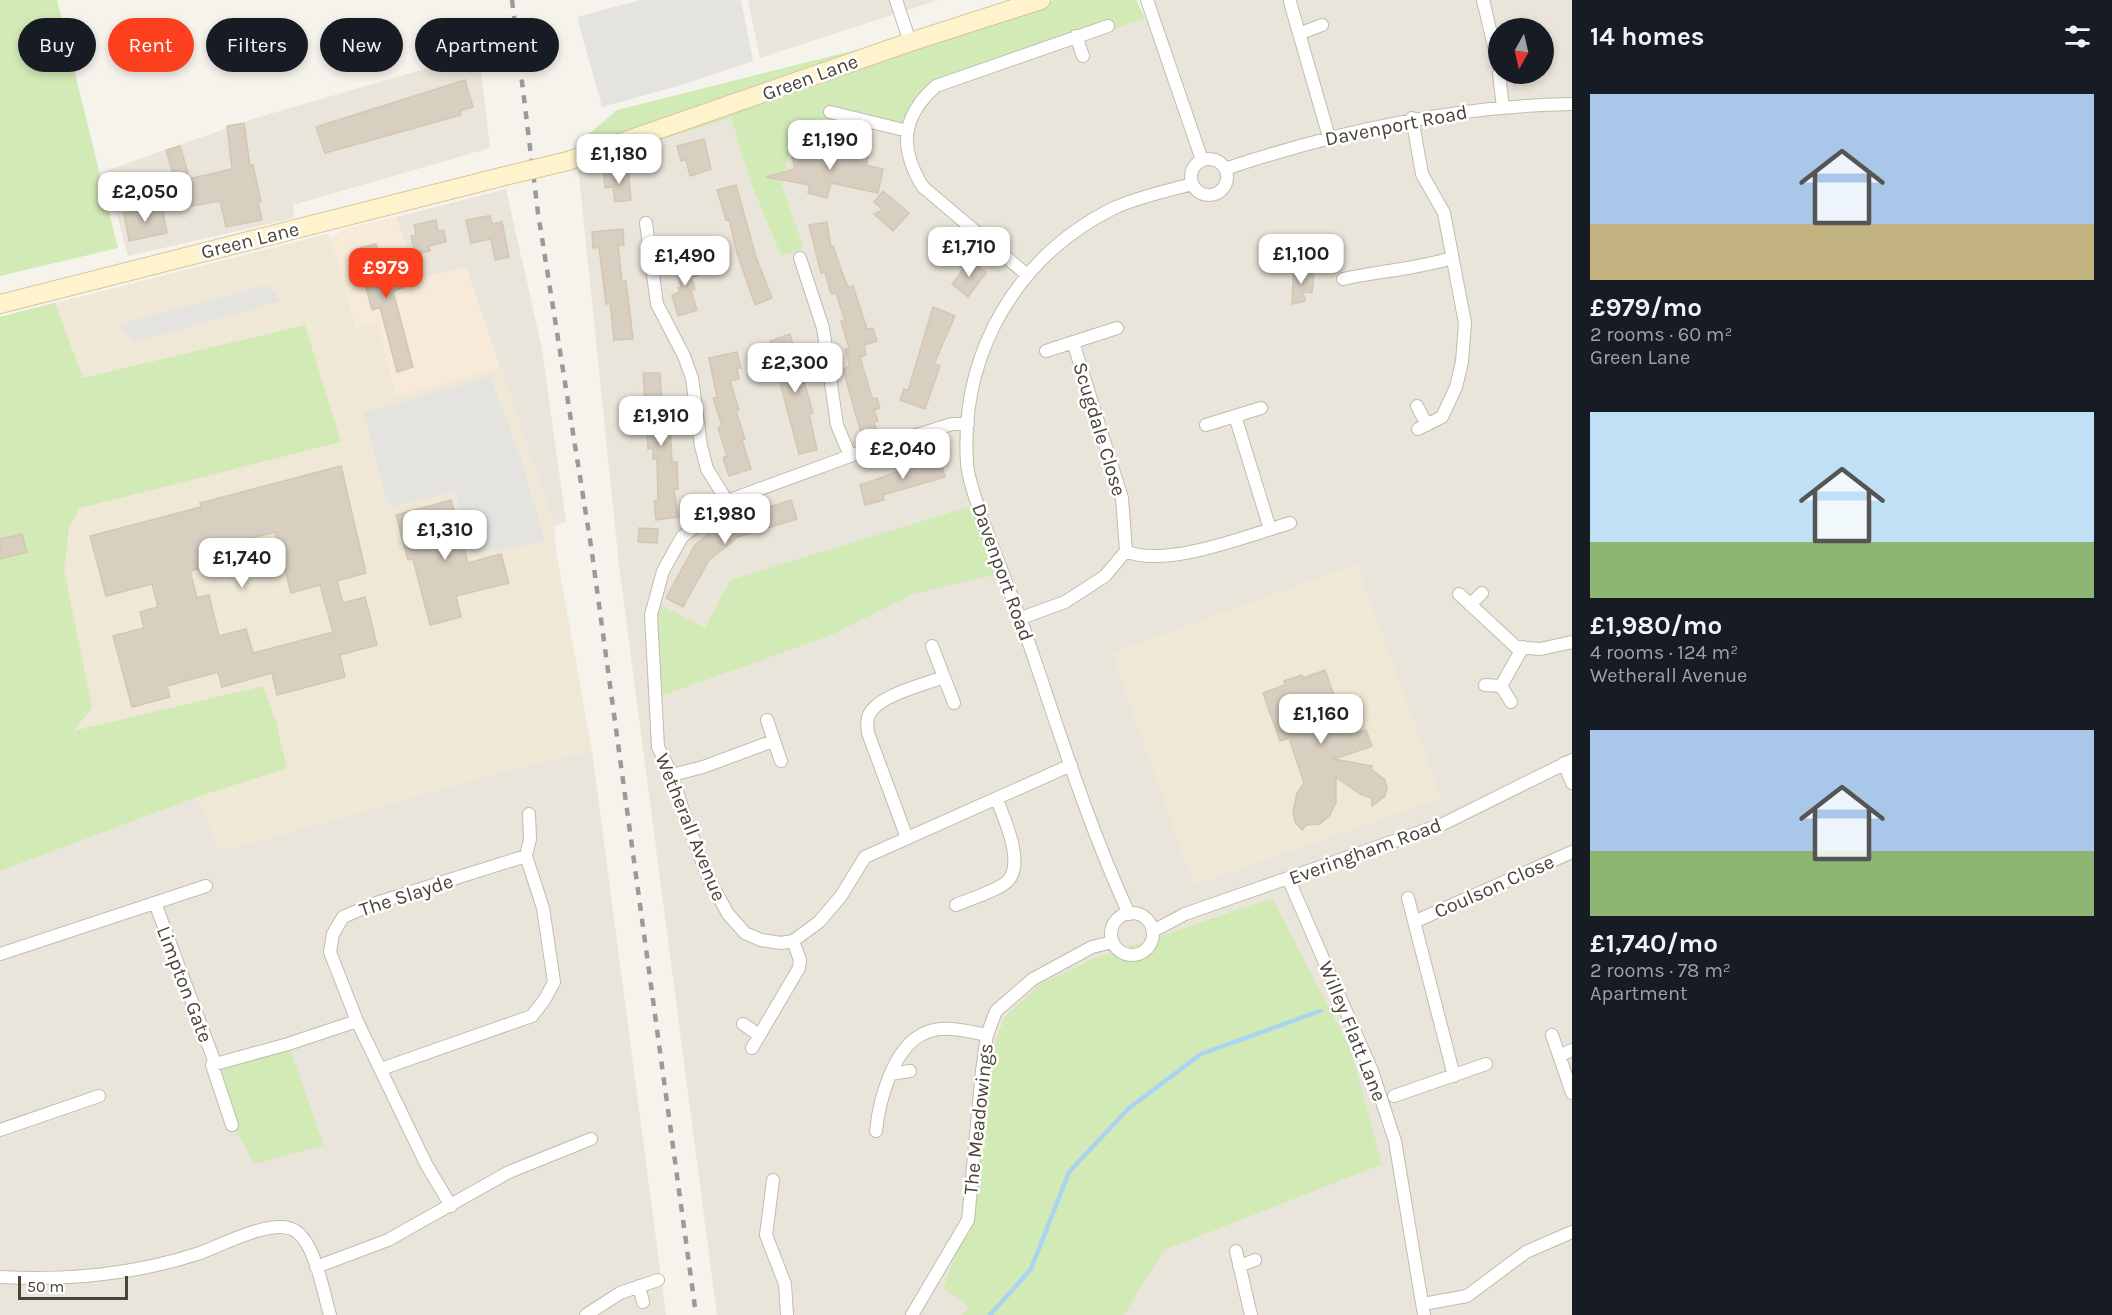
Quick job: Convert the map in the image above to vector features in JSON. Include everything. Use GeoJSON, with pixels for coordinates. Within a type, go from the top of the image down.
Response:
{"type":"FeatureCollection","features":[{"type":"Feature","properties":{"kind":"main road","name":"Green Lane"},"geometry":{"type":"LineString","coordinates":[[0,303],[574,160],[910,42],[1041,0]]}},
{"type":"Feature","properties":{"kind":"street"},"geometry":{"type":"LineString","coordinates":[[896,0],[910,42]]}},
{"type":"Feature","properties":{"kind":"street"},"geometry":{"type":"LineString","coordinates":[[1147,0],[1202,160]]}},
{"type":"Feature","properties":{"kind":"street"},"geometry":{"type":"LineString","coordinates":[[1483,0],[1488,21]]}},
{"type":"Feature","properties":{"kind":"street"},"geometry":{"type":"LineString","coordinates":[[1290,2],[1301,33],[1329,137]]}},
{"type":"Feature","properties":{"kind":"street"},"geometry":{"type":"LineString","coordinates":[[1301,33],[1322,25]]}},
{"type":"Feature","properties":{"kind":"street"},"geometry":{"type":"LineString","coordinates":[[1026,274],[923,187],[912,168],[906,148],[913,113],[922,99],[936,86],[1108,26]]}},
{"type":"Feature","properties":{"kind":"street"},"geometry":{"type":"LineString","coordinates":[[1076,36],[1083,56]]}},
{"type":"Feature","properties":{"kind":"street"},"geometry":{"type":"LineString","coordinates":[[1500,84],[1503,107]]}},
{"type":"Feature","properties":{"kind":"street","name":"Davenport Road"},"geometry":{"type":"LineString","coordinates":[[1225,169],[1329,137],[1412,118],[1503,107],[1572,104]]}},
{"type":"Feature","properties":{"kind":"street"},"geometry":{"type":"LineString","coordinates":[[831,112],[908,131]]}},
{"type":"Feature","properties":{"kind":"street"},"geometry":{"type":"LineString","coordinates":[[1412,118],[1422,174],[1444,213],[1465,323],[1462,362],[1456,387],[1442,417],[1423,427],[1416,406]]}},
{"type":"Feature","properties":{"kind":"street"},"geometry":{"type":"LineString","coordinates":[[854,138],[858,120]]}},
{"type":"Feature","properties":{"kind":"street"},"geometry":{"type":"LineString","coordinates":[[1211,159],[1225,169],[1225,186],[1217,194],[1203,195],[1192,184],[1191,174],[1195,165],[1202,160],[1211,159]]}},
{"type":"Feature","properties":{"kind":"street","name":"Davenport Road"},"geometry":{"type":"LineString","coordinates":[[1129,914],[1099,848],[978,504],[967,464],[968,424],[971,397],[980,360],[994,325],[1026,274],[1059,241],[1115,208],[1192,184]]}},
{"type":"Feature","properties":{"kind":"street"},"geometry":{"type":"LineString","coordinates":[[646,223],[657,304],[684,356],[692,378],[701,446],[707,469],[727,501]]}},
{"type":"Feature","properties":{"kind":"street"},"geometry":{"type":"LineString","coordinates":[[651,260],[668,258]]}},
{"type":"Feature","properties":{"kind":"street"},"geometry":{"type":"LineString","coordinates":[[800,258],[823,328],[837,426],[850,456]]}},
{"type":"Feature","properties":{"kind":"street"},"geometry":{"type":"LineString","coordinates":[[1343,279],[1423,267],[1452,258]]}},
{"type":"Feature","properties":{"kind":"street"},"geometry":{"type":"LineString","coordinates":[[1353,263],[1359,276]]}},
{"type":"Feature","properties":{"kind":"street","name":"Scugdale Close"},"geometry":{"type":"LineString","coordinates":[[1046,351],[1117,328]]}},
{"type":"Feature","properties":{"kind":"street","name":"Scugdale Close"},"geometry":{"type":"LineString","coordinates":[[1074,342],[1122,498],[1126,551]]}},
{"type":"Feature","properties":{"kind":"street"},"geometry":{"type":"LineString","coordinates":[[1206,425],[1261,408]]}},
{"type":"Feature","properties":{"kind":"street"},"geometry":{"type":"LineString","coordinates":[[1235,416],[1270,529]]}},
{"type":"Feature","properties":{"kind":"street","name":"Wetherall Avenue"},"geometry":{"type":"LineString","coordinates":[[793,940],[782,943],[761,940],[745,933],[728,914],[704,867],[672,775],[658,747],[650,640],[652,608],[663,571],[682,537],[727,501],[850,456],[952,424],[968,424]]}},
{"type":"Feature","properties":{"kind":"street"},"geometry":{"type":"LineString","coordinates":[[1020,618],[1065,602],[1105,576],[1126,551],[1137,557],[1155,558],[1176,555],[1290,523]]}},
{"type":"Feature","properties":{"kind":"street"},"geometry":{"type":"LineString","coordinates":[[1470,605],[1482,593]]}},
{"type":"Feature","properties":{"kind":"street"},"geometry":{"type":"LineString","coordinates":[[1459,594],[1516,646],[1540,649],[1572,642]]}},
{"type":"Feature","properties":{"kind":"street"},"geometry":{"type":"LineString","coordinates":[[933,646],[954,703]]}},
{"type":"Feature","properties":{"kind":"street"},"geometry":{"type":"LineString","coordinates":[[1501,686],[1523,647]]}},
{"type":"Feature","properties":{"kind":"street"},"geometry":{"type":"LineString","coordinates":[[907,838],[868,733],[867,720],[872,710],[886,701],[944,677]]}},
{"type":"Feature","properties":{"kind":"street"},"geometry":{"type":"LineString","coordinates":[[1485,685],[1501,686]]}},
{"type":"Feature","properties":{"kind":"street"},"geometry":{"type":"LineString","coordinates":[[1501,686],[1511,702]]}},
{"type":"Feature","properties":{"kind":"street"},"geometry":{"type":"LineString","coordinates":[[767,720],[781,761]]}},
{"type":"Feature","properties":{"kind":"street"},"geometry":{"type":"LineString","coordinates":[[672,775],[703,767],[773,741]]}},
{"type":"Feature","properties":{"kind":"street"},"geometry":{"type":"LineString","coordinates":[[1568,761],[1572,783]]}},
{"type":"Feature","properties":{"kind":"street","name":"Everingham Road"},"geometry":{"type":"LineString","coordinates":[[1153,931],[1185,914],[1457,818],[1568,761]]}},
{"type":"Feature","properties":{"kind":"street"},"geometry":{"type":"LineString","coordinates":[[752,1048],[799,968],[800,960],[793,940],[819,922],[841,896],[865,857],[1071,765]]}},
{"type":"Feature","properties":{"kind":"street"},"geometry":{"type":"LineString","coordinates":[[956,905],[1006,883],[1011,875],[1014,843],[997,800]]}},
{"type":"Feature","properties":{"kind":"street"},"geometry":{"type":"LineString","coordinates":[[381,1069],[532,1016],[545,999],[554,982],[543,908],[526,856],[530,839],[529,814]]}},
{"type":"Feature","properties":{"kind":"street","name":"Coulson Close"},"geometry":{"type":"LineString","coordinates":[[1416,921],[1572,852]]}},
{"type":"Feature","properties":{"kind":"street","name":"The Slayde"},"geometry":{"type":"LineString","coordinates":[[451,1206],[426,1164],[357,1021],[330,952],[333,934],[343,917],[373,904],[526,856]]}},
{"type":"Feature","properties":{"kind":"street","name":"Willey Flatt Lane"},"geometry":{"type":"LineString","coordinates":[[1288,878],[1372,1071],[1395,1141],[1405,1189],[1423,1310]]}},
{"type":"Feature","properties":{"kind":"street","name":"Limpton Gate"},"geometry":{"type":"LineString","coordinates":[[0,954],[206,886]]}},
{"type":"Feature","properties":{"kind":"street","name":"Coulson Close"},"geometry":{"type":"LineString","coordinates":[[1408,898],[1416,921],[1432,995],[1454,1076]]}},
{"type":"Feature","properties":{"kind":"street","name":"Limpton Gate"},"geometry":{"type":"LineString","coordinates":[[155,903],[214,1060],[212,1065],[232,1125]]}},
{"type":"Feature","properties":{"kind":"street"},"geometry":{"type":"LineString","coordinates":[[1129,914],[1145,917],[1153,931],[1149,947],[1141,953],[1125,954],[1113,942],[1114,925],[1129,914]]}},
{"type":"Feature","properties":{"kind":"street","name":"The Meadowings"},"geometry":{"type":"LineString","coordinates":[[912,1315],[968,1220],[987,1035],[996,1011],[1033,979],[1092,947],[1113,942]]}},
{"type":"Feature","properties":{"kind":"street","name":"Limpton Gate"},"geometry":{"type":"LineString","coordinates":[[212,1065],[288,1044],[357,1021]]}},
{"type":"Feature","properties":{"kind":"street"},"geometry":{"type":"LineString","coordinates":[[743,1024],[759,1035]]}},
{"type":"Feature","properties":{"kind":"street"},"geometry":{"type":"LineString","coordinates":[[876,1131],[885,1085],[909,1043],[924,1033],[955,1029],[987,1035]]}},
{"type":"Feature","properties":{"kind":"street"},"geometry":{"type":"LineString","coordinates":[[1552,1035],[1572,1093]]}},
{"type":"Feature","properties":{"kind":"street"},"geometry":{"type":"LineString","coordinates":[[1559,1056],[1572,1050]]}},
{"type":"Feature","properties":{"kind":"street"},"geometry":{"type":"LineString","coordinates":[[1395,1096],[1486,1064]]}},
{"type":"Feature","properties":{"kind":"street"},"geometry":{"type":"LineString","coordinates":[[891,1074],[910,1071]]}},
{"type":"Feature","properties":{"kind":"street"},"geometry":{"type":"LineString","coordinates":[[0,1130],[99,1096]]}},
{"type":"Feature","properties":{"kind":"street"},"geometry":{"type":"LineString","coordinates":[[316,1267],[388,1240],[509,1172],[591,1139]]}},
{"type":"Feature","properties":{"kind":"street"},"geometry":{"type":"LineString","coordinates":[[773,1180],[766,1235],[785,1284],[787,1315]]}},
{"type":"Feature","properties":{"kind":"street"},"geometry":{"type":"LineString","coordinates":[[0,1277],[43,1280],[110,1273],[179,1260],[260,1230],[280,1227],[292,1229],[309,1244],[330,1315]]}},
{"type":"Feature","properties":{"kind":"street"},"geometry":{"type":"LineString","coordinates":[[1423,1310],[1467,1296],[1526,1252],[1572,1232]]}},
{"type":"Feature","properties":{"kind":"street"},"geometry":{"type":"LineString","coordinates":[[1236,1251],[1251,1315]]}},
{"type":"Feature","properties":{"kind":"street"},"geometry":{"type":"LineString","coordinates":[[1239,1266],[1255,1260]]}},
{"type":"Feature","properties":{"kind":"street"},"geometry":{"type":"LineString","coordinates":[[586,1315],[620,1293],[658,1280]]}},
{"type":"Feature","properties":{"kind":"street"},"geometry":{"type":"LineString","coordinates":[[639,1286],[643,1302]]}},
{"type":"Feature","properties":{"kind":"shaded area"},"geometry":{"type":"Polygon","coordinates":[[[640,0],[741,0],[753,61],[685,84],[602,107],[577,17],[640,0]]]}},
{"type":"Feature","properties":{"kind":"shaded area"},"geometry":{"type":"Polygon","coordinates":[[[748,0],[938,0],[760,58],[748,0]]]}},
{"type":"Feature","properties":{"kind":"shaded area"},"geometry":{"type":"Polygon","coordinates":[[[1151,0],[1572,0],[1572,1315],[717,1315],[619,565],[578,166],[731,118],[750,181],[781,256],[804,248],[782,185],[794,132],[816,119],[903,126],[947,86],[1145,18],[1151,0]]]}},
{"type":"Feature","properties":{"kind":"shaded area"},"geometry":{"type":"Polygon","coordinates":[[[415,72],[481,72],[490,148],[293,205],[294,218],[128,256],[105,171],[256,118],[415,72]]]}},
{"type":"Feature","properties":{"kind":"shaded area"},"geometry":{"type":"Polygon","coordinates":[[[506,189],[542,349],[566,522],[554,526],[466,267],[418,279],[396,217],[506,189]]]}},
{"type":"Feature","properties":{"kind":"shaded area"},"geometry":{"type":"Polygon","coordinates":[[[396,217],[418,278],[466,267],[500,367],[396,396],[377,323],[356,328],[331,239],[344,229],[396,217]]]}},
{"type":"Feature","properties":{"kind":"shaded area"},"geometry":{"type":"Polygon","coordinates":[[[327,234],[331,239],[356,328],[377,322],[396,396],[500,367],[554,526],[556,551],[592,751],[518,767],[221,851],[197,797],[0,871],[0,317],[327,234]]]}},
{"type":"Feature","properties":{"kind":"shaded area"},"geometry":{"type":"Polygon","coordinates":[[[266,285],[282,301],[135,342],[117,325],[266,285]]]}},
{"type":"Feature","properties":{"kind":"shaded area"},"geometry":{"type":"Polygon","coordinates":[[[490,377],[520,455],[545,542],[471,554],[455,491],[389,507],[363,413],[490,377]]]}},
{"type":"Feature","properties":{"kind":"shaded area"},"geometry":{"type":"Polygon","coordinates":[[[1357,564],[1441,798],[1194,885],[1112,653],[1357,564]]]}},
{"type":"Feature","properties":{"kind":"shaded area"},"geometry":{"type":"Polygon","coordinates":[[[592,751],[666,1315],[0,1315],[0,871],[197,797],[221,851],[518,767],[592,751]]]}},
{"type":"Feature","properties":{"kind":"green space"},"geometry":{"type":"Polygon","coordinates":[[[0,0],[57,0],[61,18],[18,18],[18,72],[75,72],[118,248],[0,276],[0,0]]]}},
{"type":"Feature","properties":{"kind":"green space"},"geometry":{"type":"Polygon","coordinates":[[[1055,0],[1136,0],[1145,18],[947,86],[903,126],[816,119],[794,132],[782,185],[804,248],[781,256],[750,181],[731,118],[578,166],[583,139],[617,110],[1055,0]]]}},
{"type":"Feature","properties":{"kind":"green space"},"geometry":{"type":"Polygon","coordinates":[[[55,303],[83,378],[305,325],[341,442],[80,508],[69,527],[64,570],[92,708],[73,731],[263,686],[275,718],[287,768],[197,797],[0,871],[0,317],[55,303]]]}},
{"type":"Feature","properties":{"kind":"green space"},"geometry":{"type":"Polygon","coordinates":[[[978,504],[1002,573],[913,594],[829,636],[655,698],[653,601],[705,628],[730,580],[978,504]]]}},
{"type":"Feature","properties":{"kind":"green space"},"geometry":{"type":"Polygon","coordinates":[[[1272,898],[1351,1050],[1382,1164],[1164,1250],[1124,1315],[962,1315],[969,1307],[944,1288],[964,1229],[991,1051],[1005,1017],[1040,984],[1096,958],[1272,898]]]}},
{"type":"Feature","properties":{"kind":"green space"},"geometry":{"type":"Polygon","coordinates":[[[288,1044],[324,1145],[255,1164],[232,1125],[212,1065],[288,1044]]]}},
{"type":"Feature","properties":{"kind":"building"},"geometry":{"type":"Polygon","coordinates":[[[465,80],[473,107],[460,111],[461,115],[325,153],[316,127],[465,80]]]}},
{"type":"Feature","properties":{"kind":"building"},"geometry":{"type":"Polygon","coordinates":[[[244,123],[250,166],[253,165],[261,202],[258,202],[262,220],[226,227],[220,201],[192,206],[188,179],[232,169],[227,126],[244,123]]]}},
{"type":"Feature","properties":{"kind":"building"},"geometry":{"type":"Polygon","coordinates":[[[704,139],[711,169],[690,176],[686,160],[681,161],[677,146],[704,139]]]}},
{"type":"Feature","properties":{"kind":"building"},"geometry":{"type":"Polygon","coordinates":[[[788,140],[804,143],[803,147],[853,159],[855,150],[869,153],[866,165],[883,169],[878,193],[831,183],[827,198],[808,193],[810,185],[766,177],[795,169],[788,140]]]}},
{"type":"Feature","properties":{"kind":"building"},"geometry":{"type":"Polygon","coordinates":[[[180,146],[188,173],[174,177],[166,150],[180,146]]]}},
{"type":"Feature","properties":{"kind":"building"},"geometry":{"type":"Polygon","coordinates":[[[628,170],[631,200],[615,202],[613,187],[605,188],[604,173],[628,170]]]}},
{"type":"Feature","properties":{"kind":"building"},"geometry":{"type":"Polygon","coordinates":[[[736,185],[756,257],[772,298],[755,305],[737,253],[729,219],[726,220],[717,190],[736,185]]]}},
{"type":"Feature","properties":{"kind":"building"},"geometry":{"type":"Polygon","coordinates":[[[883,191],[909,213],[893,231],[874,214],[883,210],[874,202],[883,191]]]}},
{"type":"Feature","properties":{"kind":"building"},"geometry":{"type":"Polygon","coordinates":[[[162,206],[167,233],[129,241],[124,213],[162,206]]]}},
{"type":"Feature","properties":{"kind":"building"},"geometry":{"type":"Polygon","coordinates":[[[490,216],[492,224],[502,222],[509,257],[495,260],[491,239],[471,243],[466,220],[490,216]]]}},
{"type":"Feature","properties":{"kind":"building"},"geometry":{"type":"Polygon","coordinates":[[[436,220],[438,231],[444,230],[446,242],[429,246],[430,251],[415,254],[411,236],[416,235],[414,225],[436,220]]]}},
{"type":"Feature","properties":{"kind":"building"},"geometry":{"type":"Polygon","coordinates":[[[827,222],[831,247],[833,246],[848,287],[853,286],[867,329],[873,328],[877,341],[864,345],[866,355],[860,357],[872,398],[877,398],[880,408],[874,410],[878,421],[874,422],[876,429],[861,433],[843,369],[850,367],[845,349],[849,348],[841,321],[845,321],[836,293],[831,294],[825,272],[821,273],[809,225],[827,222]]]}},
{"type":"Feature","properties":{"kind":"building"},"geometry":{"type":"Polygon","coordinates":[[[623,229],[624,245],[618,245],[622,282],[626,281],[633,339],[614,340],[610,303],[606,304],[599,247],[593,248],[592,232],[623,229]]]}},
{"type":"Feature","properties":{"kind":"building"},"geometry":{"type":"Polygon","coordinates":[[[376,244],[381,262],[401,257],[407,279],[402,281],[403,288],[393,291],[413,367],[397,372],[380,307],[372,310],[356,249],[376,244]]]}},
{"type":"Feature","properties":{"kind":"building"},"geometry":{"type":"Polygon","coordinates":[[[693,257],[698,276],[691,277],[695,289],[691,291],[697,310],[678,316],[672,295],[680,292],[678,288],[681,287],[675,262],[693,257]]]}},
{"type":"Feature","properties":{"kind":"building"},"geometry":{"type":"Polygon","coordinates":[[[970,260],[986,273],[968,297],[952,284],[970,260]]]}},
{"type":"Feature","properties":{"kind":"building"},"geometry":{"type":"Polygon","coordinates":[[[1294,261],[1296,261],[1299,272],[1314,274],[1312,293],[1303,292],[1305,301],[1292,304],[1294,261]]]}},
{"type":"Feature","properties":{"kind":"building"},"geometry":{"type":"Polygon","coordinates":[[[933,307],[955,316],[934,364],[940,366],[925,409],[900,400],[904,389],[908,391],[933,307]]]}},
{"type":"Feature","properties":{"kind":"building"},"geometry":{"type":"Polygon","coordinates":[[[790,334],[813,413],[809,414],[817,450],[799,454],[777,371],[780,370],[770,341],[790,334]]]}},
{"type":"Feature","properties":{"kind":"building"},"geometry":{"type":"Polygon","coordinates":[[[737,352],[741,368],[737,368],[739,379],[730,381],[745,439],[742,440],[751,469],[729,476],[723,458],[727,456],[718,428],[722,426],[713,398],[717,397],[709,358],[737,352]]]}},
{"type":"Feature","properties":{"kind":"building"},"geometry":{"type":"Polygon","coordinates":[[[643,373],[660,373],[662,404],[669,403],[672,462],[677,462],[678,489],[674,489],[678,517],[656,520],[654,501],[658,500],[657,458],[653,459],[653,448],[648,449],[643,373]]]}},
{"type":"Feature","properties":{"kind":"building"},"geometry":{"type":"Polygon","coordinates":[[[939,454],[945,477],[883,495],[884,500],[865,505],[860,485],[920,464],[919,460],[939,454]]]}},
{"type":"Feature","properties":{"kind":"building"},"geometry":{"type":"Polygon","coordinates":[[[341,466],[366,573],[337,581],[343,603],[365,597],[377,645],[340,655],[345,677],[277,695],[272,673],[222,687],[218,672],[167,686],[170,697],[132,707],[113,636],[144,628],[140,612],[158,607],[152,584],[106,596],[90,536],[201,507],[200,503],[341,466]],[[275,532],[201,551],[206,567],[190,571],[197,598],[209,595],[219,636],[246,629],[253,653],[333,632],[320,585],[291,593],[275,532]]]}},
{"type":"Feature","properties":{"kind":"building"},"geometry":{"type":"Polygon","coordinates":[[[451,500],[468,563],[501,554],[509,583],[456,596],[461,617],[430,625],[413,559],[408,560],[396,515],[451,500]]]}},
{"type":"Feature","properties":{"kind":"building"},"geometry":{"type":"Polygon","coordinates":[[[791,500],[797,519],[738,537],[709,560],[683,607],[666,598],[695,545],[726,520],[767,511],[766,508],[791,500]]]}},
{"type":"Feature","properties":{"kind":"building"},"geometry":{"type":"Polygon","coordinates":[[[639,528],[658,529],[657,543],[638,542],[639,528]]]}},
{"type":"Feature","properties":{"kind":"building"},"geometry":{"type":"Polygon","coordinates":[[[22,534],[27,552],[0,559],[0,539],[22,534]]]}},
{"type":"Feature","properties":{"kind":"building"},"geometry":{"type":"Polygon","coordinates":[[[1325,670],[1335,698],[1344,695],[1357,733],[1366,730],[1372,746],[1334,759],[1372,766],[1371,769],[1385,780],[1387,788],[1385,796],[1372,806],[1372,798],[1360,794],[1336,777],[1336,802],[1330,815],[1320,824],[1306,825],[1302,830],[1295,822],[1293,811],[1297,793],[1304,783],[1289,738],[1280,741],[1263,693],[1285,685],[1284,681],[1302,675],[1303,678],[1325,670]]]}},
{"type":"Feature","properties":{"kind":"waterway"},"geometry":{"type":"LineString","coordinates":[[990,1315],[1031,1269],[1069,1172],[1129,1108],[1201,1054],[1320,1011]]}},
{"type":"Feature","properties":{"kind":"railway"},"geometry":{"type":"LineString","coordinates":[[512,0],[538,213],[591,546],[696,1315]]}}]}
